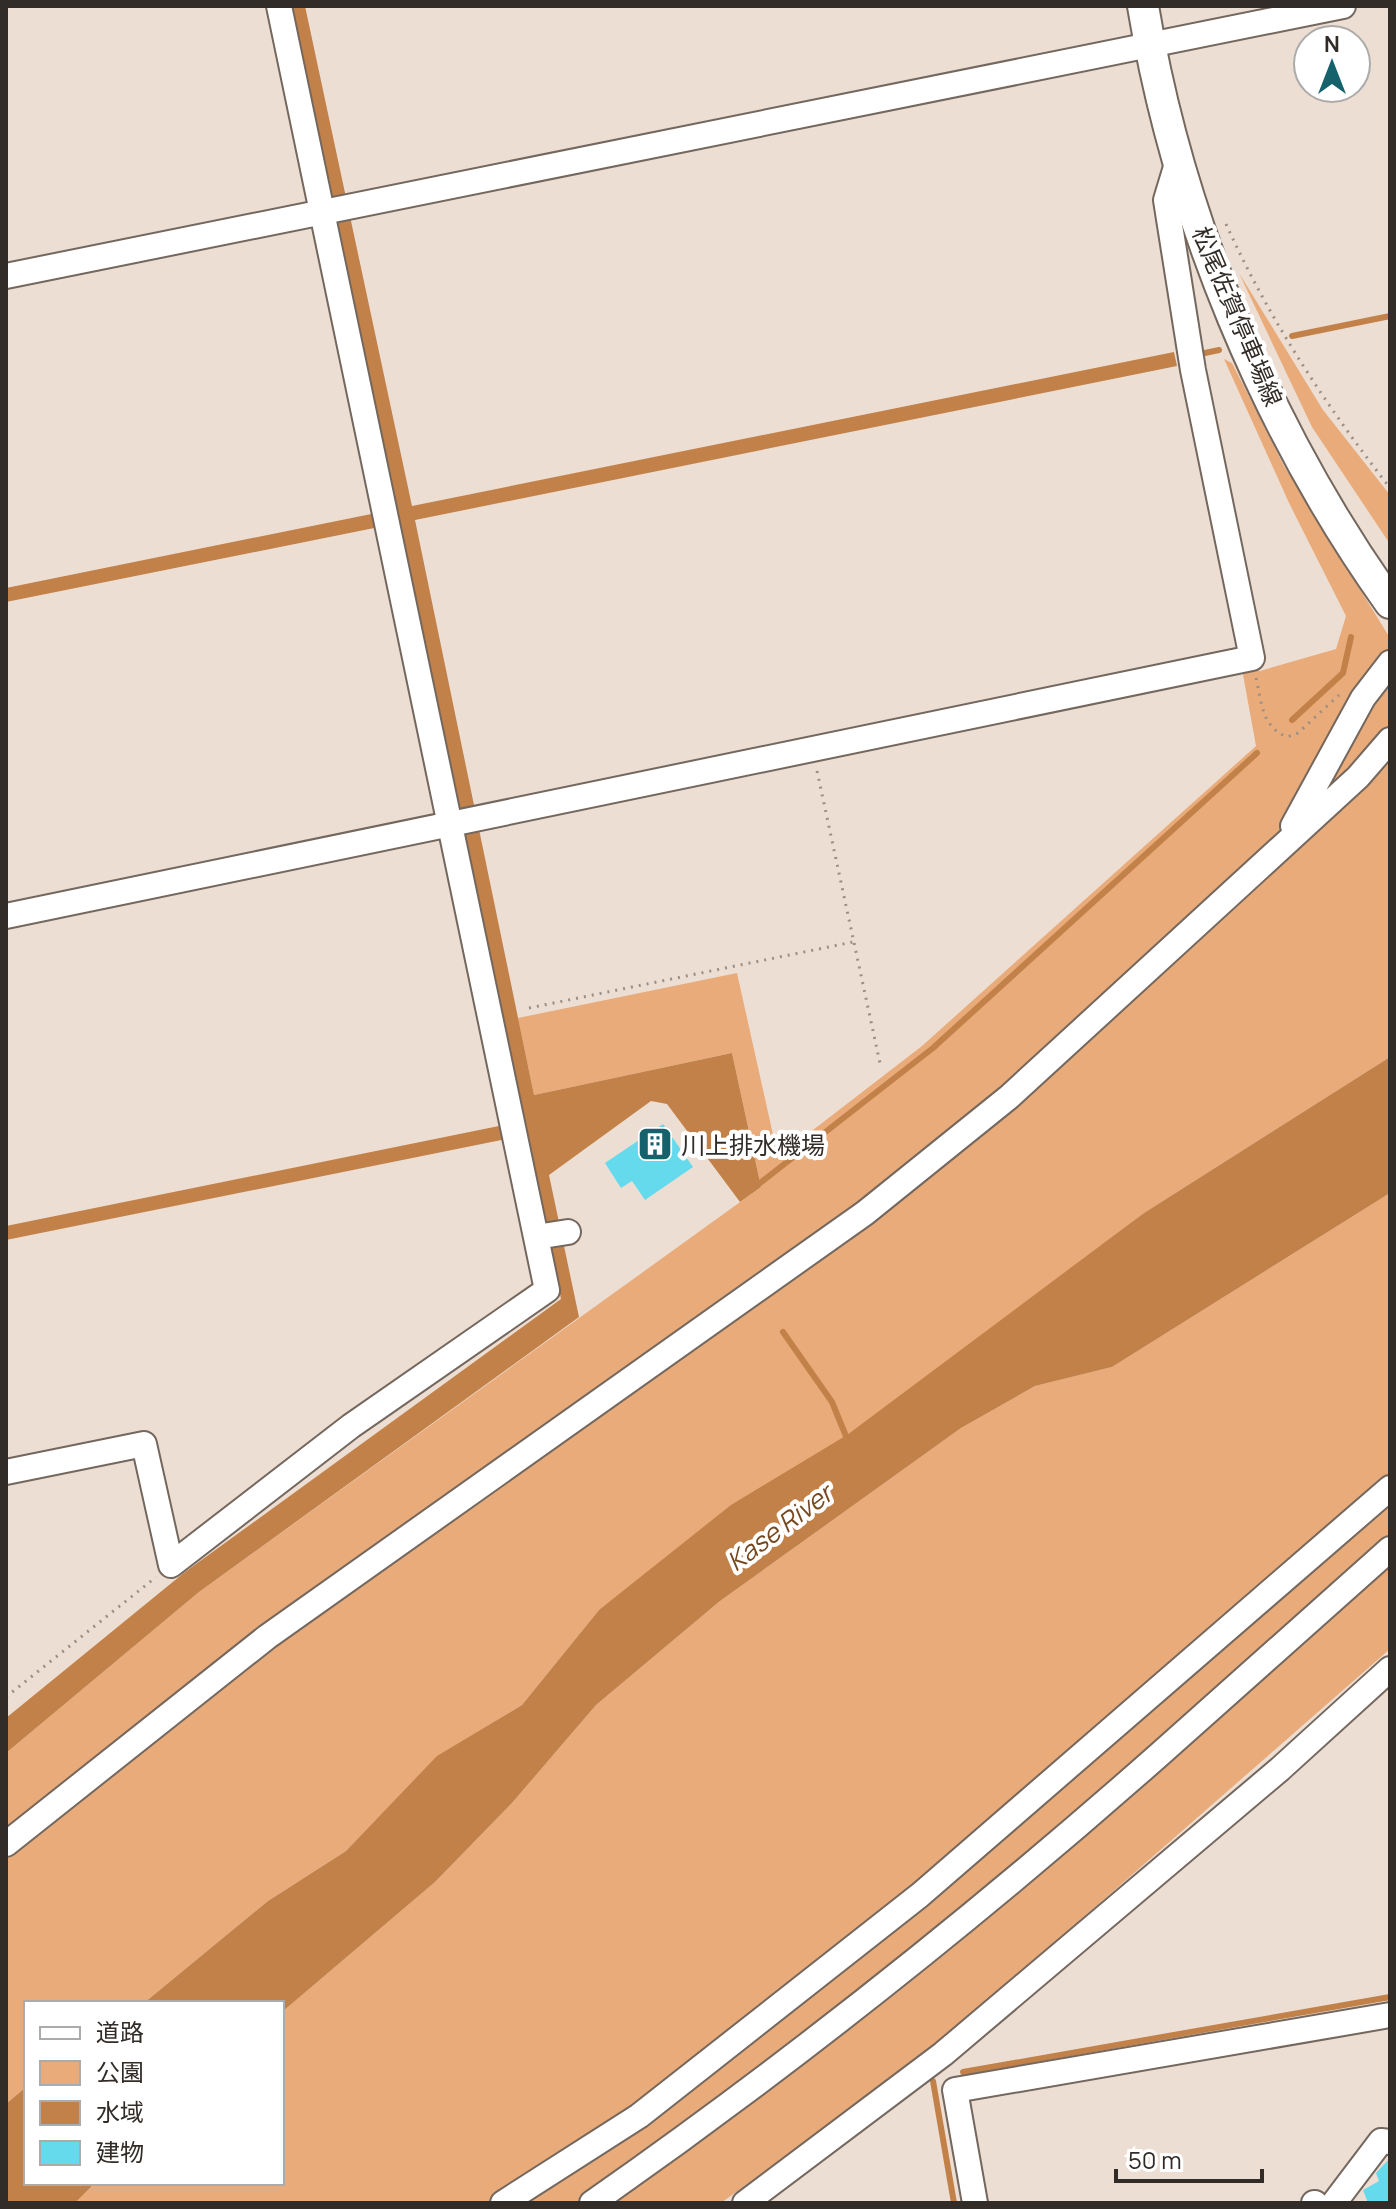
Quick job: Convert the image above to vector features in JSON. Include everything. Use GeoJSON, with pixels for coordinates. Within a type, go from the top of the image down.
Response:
{"type":"FeatureCollection","features":[{"type":"Feature","properties":{"kind":"main road","name":"松尾佐賀停車場線"},"geometry":{"type":"LineString","coordinates":[[1143,6],[1179,157],[1207,252],[1256,367],[1300,456],[1363,565],[1390,603]]}},
{"type":"Feature","properties":{"kind":"street"},"geometry":{"type":"LineString","coordinates":[[6,1472],[144,1444],[171,1565],[351,1426],[547,1290],[279,6]]}},
{"type":"Feature","properties":{"kind":"street"},"geometry":{"type":"LineString","coordinates":[[6,276],[1343,6]]}},
{"type":"Feature","properties":{"kind":"street"},"geometry":{"type":"LineString","coordinates":[[6,916],[1252,658],[1193,370],[1166,200],[1179,157]]}},
{"type":"Feature","properties":{"kind":"street"},"geometry":{"type":"LineString","coordinates":[[1283,843],[1363,698],[1390,663]]}},
{"type":"Feature","properties":{"kind":"street"},"geometry":{"type":"LineString","coordinates":[[6,1844],[267,1637],[865,1213],[1009,1097],[1358,777],[1390,740]]}},
{"type":"Feature","properties":{"kind":"street"},"geometry":{"type":"LineString","coordinates":[[536,1237],[568,1232]]}},
{"type":"Feature","properties":{"kind":"street"},"geometry":{"type":"LineString","coordinates":[[503,2203],[639,2116],[920,1895],[1390,1488]]}},
{"type":"Feature","properties":{"kind":"street"},"geometry":{"type":"LineString","coordinates":[[592,2203],[732,2105],[1023,1871],[1390,1549]]}},
{"type":"Feature","properties":{"kind":"street"},"geometry":{"type":"LineString","coordinates":[[745,2203],[943,2054],[1280,1769],[1390,1669]]}},
{"type":"Feature","properties":{"kind":"street"},"geometry":{"type":"LineString","coordinates":[[955,2090],[1390,2015]]}},
{"type":"Feature","properties":{"kind":"street"},"geometry":{"type":"LineString","coordinates":[[943,2054],[955,2090],[975,2203]]}},
{"type":"Feature","properties":{"kind":"street"},"geometry":{"type":"LineString","coordinates":[[1334,2203],[1381,2141],[1390,2142]]}},
{"type":"Feature","properties":{"kind":"path"},"geometry":{"type":"LineString","coordinates":[[1221,211],[1258,291],[1326,405],[1390,488]]}},
{"type":"Feature","properties":{"kind":"path"},"geometry":{"type":"LineString","coordinates":[[1252,658],[1266,722],[1272,731],[1287,737],[1298,733],[1344,690]]}},
{"type":"Feature","properties":{"kind":"path"},"geometry":{"type":"LineString","coordinates":[[812,749],[881,1068]]}},
{"type":"Feature","properties":{"kind":"path"},"geometry":{"type":"LineString","coordinates":[[529,1008],[853,942]]}},
{"type":"Feature","properties":{"kind":"path"},"geometry":{"type":"LineString","coordinates":[[6,1697],[171,1565]]}},
{"type":"Feature","properties":{"kind":"green space"},"geometry":{"type":"Polygon","coordinates":[[[1239,273],[1323,410],[1390,495],[1390,544],[1312,427],[1239,273]]]}},
{"type":"Feature","properties":{"kind":"green space"},"geometry":{"type":"Polygon","coordinates":[[[1224,359],[1232,363],[1284,466],[1390,638],[1390,1057],[1144,1213],[921,1383],[599,1610],[522,1705],[438,1756],[346,1851],[268,1901],[146,2001],[24,2001],[24,2089],[6,2104],[6,1753],[199,1592],[761,1187],[732,1053],[534,1095],[518,1018],[737,973],[778,1157],[922,1046],[1256,746],[1242,669],[1260,671],[1336,649],[1346,616],[1290,505],[1224,359]]]}},
{"type":"Feature","properties":{"kind":"green space"},"geometry":{"type":"Polygon","coordinates":[[[1390,1193],[1390,1649],[934,2048],[721,2203],[75,2203],[93,2185],[284,2185],[284,2010],[435,1882],[512,1803],[596,1705],[720,1601],[961,1428],[1035,1386],[1112,1367],[1390,1193]]]}},
{"type":"Feature","properties":{"kind":"water"},"geometry":{"type":"Polygon","coordinates":[[[289,6],[305,6],[412,506],[1174,352],[1177,366],[415,520],[534,1095],[732,1053],[761,1187],[740,1202],[667,1104],[651,1101],[549,1175],[579,1317],[199,1592],[6,1753],[6,1718],[185,1572],[561,1299],[526,1135],[6,1240],[6,1226],[524,1121],[399,523],[6,602],[6,588],[396,509],[289,6]]]}},
{"type":"Feature","properties":{"kind":"water","name":"Kase River"},"geometry":{"type":"Polygon","coordinates":[[[1390,1057],[1390,1193],[1112,1367],[1035,1386],[961,1428],[720,1601],[596,1705],[512,1803],[435,1882],[284,2010],[284,2001],[146,2001],[268,1901],[346,1851],[437,1756],[522,1705],[599,1610],[731,1505],[847,1435],[1144,1213],[1390,1057]]]}},
{"type":"Feature","properties":{"kind":"water"},"geometry":{"type":"Polygon","coordinates":[[[24,2089],[24,2185],[93,2185],[75,2203],[6,2203],[6,2104],[24,2089]]]}},
{"type":"Feature","properties":{"kind":"building","name":"川上排水機場"},"geometry":{"type":"Polygon","coordinates":[[[663,1124],[693,1167],[645,1200],[632,1181],[621,1188],[605,1163],[663,1124]]]}},
{"type":"Feature","properties":{"kind":"building"},"geometry":{"type":"Polygon","coordinates":[[[1390,2158],[1390,2203],[1368,2203],[1363,2190],[1379,2181],[1376,2173],[1390,2158]]]}},
{"type":"Feature","properties":{"kind":"waterway"},"geometry":{"type":"LineString","coordinates":[[1292,336],[1390,316]]}},
{"type":"Feature","properties":{"kind":"waterway"},"geometry":{"type":"LineString","coordinates":[[1205,353],[1219,350]]}},
{"type":"Feature","properties":{"kind":"waterway"},"geometry":{"type":"LineString","coordinates":[[1292,720],[1343,673],[1351,637]]}},
{"type":"Feature","properties":{"kind":"waterway"},"geometry":{"type":"LineString","coordinates":[[760,1183],[933,1048],[1257,753]]}},
{"type":"Feature","properties":{"kind":"waterway"},"geometry":{"type":"LineString","coordinates":[[783,1332],[832,1402],[848,1441]]}},
{"type":"Feature","properties":{"kind":"waterway"},"geometry":{"type":"LineString","coordinates":[[963,2072],[1390,1997]]}},
{"type":"Feature","properties":{"kind":"waterway"},"geometry":{"type":"LineString","coordinates":[[933,2081],[954,2203]]}},
{"type":"Feature","properties":{"kind":"place","name":"川上排水機場"},"geometry":{"type":"Point","coordinates":[655,1144]}}]}
